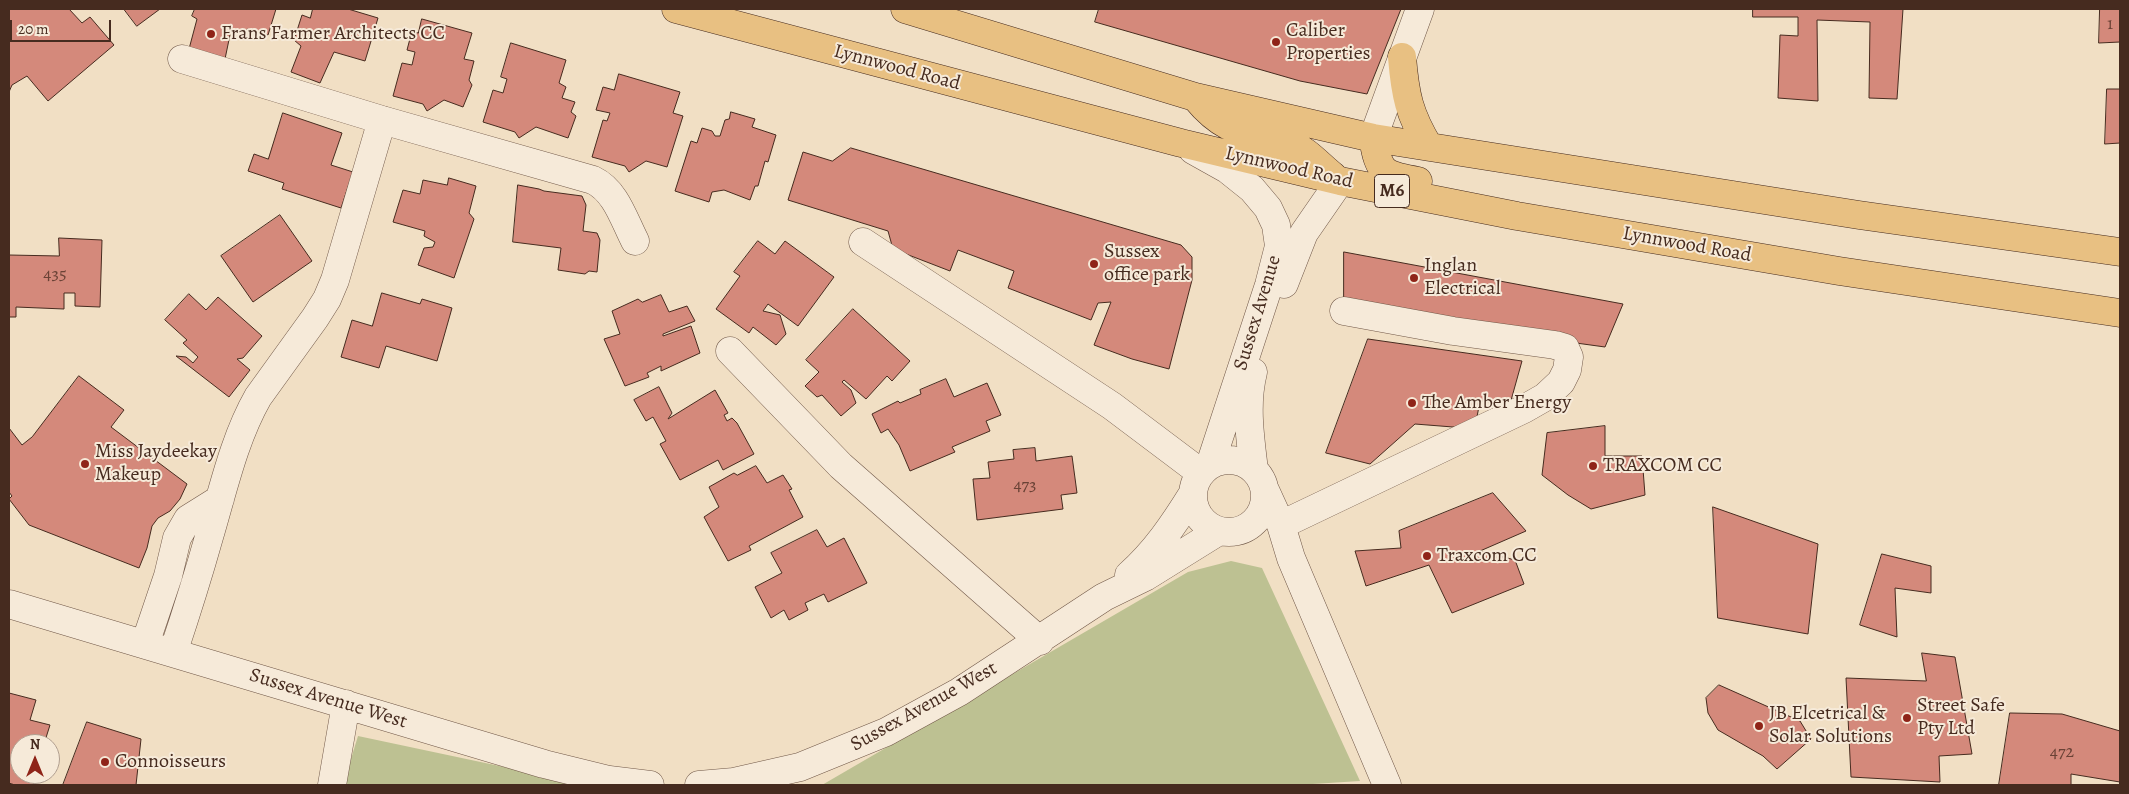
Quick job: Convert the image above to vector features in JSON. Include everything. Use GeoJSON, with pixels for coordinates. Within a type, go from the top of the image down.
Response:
{"type":"FeatureCollection","features":[{"type":"Feature","properties":{"kind":"main road","name":"Lynnwood Road"},"geometry":{"type":"LineString","coordinates":[[676,9],[1181,143],[1340,181],[1517,216],[1839,272],[2120,313]]}},
{"type":"Feature","properties":{"kind":"main road"},"geometry":{"type":"LineString","coordinates":[[905,9],[1195,97],[1373,138],[1859,215],[2120,252]]}},
{"type":"Feature","properties":{"kind":"main road"},"geometry":{"type":"LineString","coordinates":[[1402,57],[1407,101],[1419,130],[1429,146]]}},
{"type":"Feature","properties":{"kind":"main road"},"geometry":{"type":"LineString","coordinates":[[1195,97],[1216,120],[1244,132],[1291,144],[1340,181]]}},
{"type":"Feature","properties":{"kind":"main road"},"geometry":{"type":"LineString","coordinates":[[1373,138],[1378,164],[1390,174],[1477,192],[1492,199],[1517,216]]}},
{"type":"Feature","properties":{"kind":"street"},"geometry":{"type":"LineString","coordinates":[[1373,138],[1420,9]]}},
{"type":"Feature","properties":{"kind":"street"},"geometry":{"type":"LineString","coordinates":[[182,59],[382,120],[593,180],[602,185],[610,194],[635,241]]}},
{"type":"Feature","properties":{"kind":"street"},"geometry":{"type":"LineString","coordinates":[[173,653],[248,414],[258,397],[315,318],[332,287],[382,120]]}},
{"type":"Feature","properties":{"kind":"street","name":"Sussex Avenue"},"geometry":{"type":"LineString","coordinates":[[1104,597],[1140,564],[1174,524],[1201,478],[1269,285],[1279,246],[1276,225],[1268,208],[1252,188],[1227,169],[1181,143]]}},
{"type":"Feature","properties":{"kind":"street","name":"Sussex Avenue"},"geometry":{"type":"LineString","coordinates":[[1340,181],[1304,233],[1257,360],[1249,395],[1249,431],[1259,480],[1280,525],[1291,558],[1387,785]]}},
{"type":"Feature","properties":{"kind":"street"},"geometry":{"type":"LineString","coordinates":[[863,242],[1112,406],[1201,478]]}},
{"type":"Feature","properties":{"kind":"street"},"geometry":{"type":"LineString","coordinates":[[1280,525],[1524,409],[1555,390],[1567,370],[1568,353],[1564,348],[1555,345],[1454,331],[1344,311]]}},
{"type":"Feature","properties":{"kind":"street"},"geometry":{"type":"LineString","coordinates":[[730,351],[841,466],[1040,640]]}},
{"type":"Feature","properties":{"kind":"street"},"geometry":{"type":"LineString","coordinates":[[1232,460],[1244,463],[1259,480],[1265,502],[1261,513],[1247,527],[1231,532],[1219,531],[1208,526],[1199,517],[1194,506],[1201,478],[1221,461],[1232,460]]}},
{"type":"Feature","properties":{"kind":"street"},"geometry":{"type":"LineString","coordinates":[[145,644],[168,576],[177,538],[188,519],[220,499]]}},
{"type":"Feature","properties":{"kind":"street","name":"Sussex Avenue"},"geometry":{"type":"LineString","coordinates":[[1247,527],[1267,538],[1291,558]]}},
{"type":"Feature","properties":{"kind":"street"},"geometry":{"type":"LineString","coordinates":[[1104,597],[1145,577],[1219,531]]}},
{"type":"Feature","properties":{"kind":"street","name":"Sussex Avenue West"},"geometry":{"type":"LineString","coordinates":[[699,785],[734,782],[800,767],[834,755],[886,732],[959,692],[1104,597]]}},
{"type":"Feature","properties":{"kind":"street","name":"Sussex Avenue West"},"geometry":{"type":"LineString","coordinates":[[9,604],[578,773],[608,780],[650,785]]}},
{"type":"Feature","properties":{"kind":"street"},"geometry":{"type":"LineString","coordinates":[[332,785],[346,704]]}},
{"type":"Feature","properties":{"kind":"green space"},"geometry":{"type":"Polygon","coordinates":[[[1231,561],[1262,568],[1360,781],[1297,785],[822,785],[1188,572],[1231,561]]]}},
{"type":"Feature","properties":{"kind":"green space"},"geometry":{"type":"Polygon","coordinates":[[[358,736],[589,785],[343,785],[358,736]]]}},
{"type":"Feature","properties":{"kind":"building"},"geometry":{"type":"Polygon","coordinates":[[[9,9],[69,9],[82,23],[90,17],[114,45],[48,101],[27,76],[12,85],[9,92],[9,9]]]}},
{"type":"Feature","properties":{"kind":"building"},"geometry":{"type":"Polygon","coordinates":[[[124,9],[160,9],[137,26],[124,9]]]}},
{"type":"Feature","properties":{"kind":"building","name":"Frans Farmer Architects CC"},"geometry":{"type":"Polygon","coordinates":[[[195,9],[276,9],[268,35],[247,29],[244,33],[231,30],[225,59],[189,49],[197,19],[192,16],[195,9]]]}},
{"type":"Feature","properties":{"kind":"building"},"geometry":{"type":"Polygon","coordinates":[[[313,9],[348,9],[378,18],[365,61],[334,52],[320,83],[291,72],[301,46],[294,40],[302,15],[310,18],[313,9]]]}},
{"type":"Feature","properties":{"kind":"building","name":"Caliber Properties"},"geometry":{"type":"Polygon","coordinates":[[[1099,9],[1401,9],[1367,94],[1300,81],[1095,22],[1099,9]]]}},
{"type":"Feature","properties":{"kind":"building"},"geometry":{"type":"Polygon","coordinates":[[[1753,9],[1903,9],[1897,99],[1869,98],[1870,22],[1817,20],[1818,101],[1778,98],[1780,35],[1798,36],[1798,17],[1753,17],[1753,9]]]}},
{"type":"Feature","properties":{"kind":"building"},"geometry":{"type":"Polygon","coordinates":[[[2100,9],[2120,9],[2120,42],[2099,43],[2100,9]]]}},
{"type":"Feature","properties":{"kind":"building"},"geometry":{"type":"Polygon","coordinates":[[[422,19],[472,33],[464,59],[474,61],[469,80],[472,85],[463,107],[444,100],[427,111],[423,104],[393,96],[402,63],[412,65],[415,52],[407,50],[412,31],[418,33],[422,19]]]}},
{"type":"Feature","properties":{"kind":"building"},"geometry":{"type":"Polygon","coordinates":[[[511,43],[566,60],[559,83],[566,87],[562,98],[575,102],[571,112],[576,116],[568,138],[536,127],[519,138],[515,132],[483,122],[493,90],[503,93],[507,79],[501,77],[511,43]]]}},
{"type":"Feature","properties":{"kind":"building"},"geometry":{"type":"Polygon","coordinates":[[[619,74],[680,92],[673,113],[683,116],[667,167],[646,161],[629,172],[625,166],[592,157],[603,120],[607,121],[610,113],[596,110],[603,87],[614,90],[619,74]]]}},
{"type":"Feature","properties":{"kind":"building"},"geometry":{"type":"Polygon","coordinates":[[[2107,89],[2120,89],[2120,143],[2105,144],[2107,89]]]}},
{"type":"Feature","properties":{"kind":"building"},"geometry":{"type":"Polygon","coordinates":[[[731,112],[755,119],[752,127],[776,135],[768,162],[765,161],[758,186],[755,186],[750,200],[724,190],[712,192],[709,202],[675,191],[691,141],[697,143],[702,128],[712,131],[715,136],[720,136],[725,120],[729,119],[731,112]]]}},
{"type":"Feature","properties":{"kind":"building"},"geometry":{"type":"Polygon","coordinates":[[[283,113],[342,133],[331,165],[353,172],[341,208],[282,189],[284,183],[248,171],[254,154],[268,159],[283,113]]]}},
{"type":"Feature","properties":{"kind":"building","name":"Sussex office park"},"geometry":{"type":"Polygon","coordinates":[[[851,148],[1181,245],[1192,257],[1192,280],[1169,369],[1132,359],[1094,345],[1111,302],[1098,303],[1091,320],[1008,288],[1014,271],[958,250],[950,271],[893,249],[888,231],[788,200],[803,152],[832,161],[851,148]]]}},
{"type":"Feature","properties":{"kind":"building"},"geometry":{"type":"Polygon","coordinates":[[[449,178],[476,186],[469,213],[474,219],[454,278],[418,265],[424,248],[433,247],[435,242],[424,236],[425,231],[393,222],[403,190],[420,194],[423,180],[447,185],[449,178]]]}},
{"type":"Feature","properties":{"kind":"building"},"geometry":{"type":"Polygon","coordinates":[[[518,185],[544,191],[582,196],[586,205],[583,231],[597,233],[600,240],[597,272],[589,271],[585,274],[558,270],[561,248],[513,242],[518,185]]]}},
{"type":"Feature","properties":{"kind":"building"},"geometry":{"type":"Polygon","coordinates":[[[280,215],[312,261],[253,302],[221,256],[280,215]]]}},
{"type":"Feature","properties":{"kind":"building"},"geometry":{"type":"Polygon","coordinates":[[[59,238],[102,240],[100,307],[75,306],[75,293],[64,293],[64,309],[16,307],[16,317],[9,317],[9,255],[59,256],[59,238]]]}},
{"type":"Feature","properties":{"kind":"building"},"geometry":{"type":"Polygon","coordinates":[[[758,241],[775,254],[785,241],[834,277],[798,326],[768,304],[763,311],[780,315],[786,334],[776,345],[753,327],[749,333],[716,309],[740,276],[734,272],[758,241]]]}},
{"type":"Feature","properties":{"kind":"building","name":"Inglan Electrical"},"geometry":{"type":"Polygon","coordinates":[[[1344,252],[1623,304],[1605,347],[1344,311],[1344,252]]]}},
{"type":"Feature","properties":{"kind":"building"},"geometry":{"type":"Polygon","coordinates":[[[382,293],[420,304],[422,299],[452,308],[437,361],[386,346],[379,368],[341,357],[352,320],[372,326],[382,293]]]}},
{"type":"Feature","properties":{"kind":"building"},"geometry":{"type":"Polygon","coordinates":[[[189,294],[206,310],[218,297],[262,336],[243,358],[237,359],[250,370],[229,397],[176,356],[186,357],[193,363],[198,357],[183,343],[187,340],[165,320],[189,294]]]}},
{"type":"Feature","properties":{"kind":"building"},"geometry":{"type":"Polygon","coordinates":[[[661,295],[669,312],[687,306],[695,321],[663,334],[663,336],[691,326],[700,353],[661,371],[661,366],[647,373],[649,377],[625,386],[604,339],[620,334],[612,311],[638,299],[642,302],[661,295]]]}},
{"type":"Feature","properties":{"kind":"building"},"geometry":{"type":"Polygon","coordinates":[[[853,309],[910,361],[892,381],[887,376],[866,399],[844,380],[842,382],[851,390],[856,403],[841,416],[822,395],[817,397],[805,386],[819,372],[806,360],[853,309]]]}},
{"type":"Feature","properties":{"kind":"building","name":"The Amber Energy"},"geometry":{"type":"Polygon","coordinates":[[[1368,339],[1522,361],[1510,404],[1480,401],[1476,422],[1453,427],[1415,424],[1370,464],[1326,453],[1368,339]]]}},
{"type":"Feature","properties":{"kind":"building","name":"Miss Jaydeekay Makeup"},"geometry":{"type":"Polygon","coordinates":[[[79,376],[124,410],[111,427],[187,484],[180,499],[170,511],[158,518],[152,526],[147,548],[139,568],[29,525],[9,499],[12,496],[9,492],[9,428],[22,445],[32,437],[79,376]]]}},
{"type":"Feature","properties":{"kind":"building"},"geometry":{"type":"Polygon","coordinates":[[[946,379],[954,397],[987,383],[1001,415],[986,421],[990,431],[952,447],[955,452],[910,471],[899,445],[888,429],[881,433],[872,414],[898,401],[900,403],[921,394],[920,390],[946,379]]]}},
{"type":"Feature","properties":{"kind":"building"},"geometry":{"type":"Polygon","coordinates":[[[659,387],[672,413],[668,419],[715,390],[728,413],[724,415],[727,421],[732,418],[737,423],[754,454],[723,470],[718,460],[680,480],[660,444],[666,441],[653,417],[646,421],[634,400],[659,387]]]}},
{"type":"Feature","properties":{"kind":"building","name":"TRAXCOM CC"},"geometry":{"type":"Polygon","coordinates":[[[1605,426],[1605,456],[1642,456],[1645,495],[1591,509],[1568,495],[1542,475],[1547,433],[1605,426]]]}},
{"type":"Feature","properties":{"kind":"building"},"geometry":{"type":"Polygon","coordinates":[[[1035,448],[1036,461],[1072,456],[1077,493],[1061,495],[1063,509],[977,520],[973,479],[990,478],[988,462],[1014,459],[1013,450],[1035,448]]]}},
{"type":"Feature","properties":{"kind":"building"},"geometry":{"type":"Polygon","coordinates":[[[756,466],[767,483],[783,475],[792,489],[789,490],[803,517],[749,546],[751,550],[728,561],[704,517],[719,507],[709,487],[734,473],[737,475],[756,466]]]}},
{"type":"Feature","properties":{"kind":"building","name":"Traxcom CC"},"geometry":{"type":"Polygon","coordinates":[[[1493,493],[1526,531],[1480,551],[1515,560],[1524,584],[1452,613],[1429,565],[1366,586],[1355,551],[1401,548],[1399,531],[1493,493]]]}},
{"type":"Feature","properties":{"kind":"building"},"geometry":{"type":"Polygon","coordinates":[[[1713,507],[1818,544],[1808,634],[1718,618],[1713,507]]]}},
{"type":"Feature","properties":{"kind":"building"},"geometry":{"type":"Polygon","coordinates":[[[817,530],[827,547],[844,538],[867,583],[828,602],[824,594],[805,603],[808,610],[789,620],[784,610],[771,618],[755,587],[782,573],[771,553],[817,530]]]}},
{"type":"Feature","properties":{"kind":"building"},"geometry":{"type":"Polygon","coordinates":[[[1882,554],[1931,566],[1931,593],[1895,588],[1897,637],[1860,625],[1882,554]]]}},
{"type":"Feature","properties":{"kind":"building","name":"Street Safe Pty Ltd"},"geometry":{"type":"Polygon","coordinates":[[[1922,653],[1955,657],[1972,754],[1939,756],[1940,782],[1851,777],[1846,678],[1926,681],[1922,653]]]}},
{"type":"Feature","properties":{"kind":"building","name":"JB Elcetrical & Solar Solutions"},"geometry":{"type":"Polygon","coordinates":[[[1719,685],[1800,721],[1811,739],[1777,769],[1763,756],[1718,730],[1708,713],[1706,698],[1719,685]]]}},
{"type":"Feature","properties":{"kind":"building"},"geometry":{"type":"Polygon","coordinates":[[[9,693],[36,700],[30,720],[50,725],[47,734],[10,734],[9,783],[9,693]]]}},
{"type":"Feature","properties":{"kind":"building"},"geometry":{"type":"Polygon","coordinates":[[[2010,713],[2062,714],[2120,731],[2120,782],[2071,774],[2071,785],[1999,785],[2010,713]]]}},
{"type":"Feature","properties":{"kind":"building","name":"Connoisseurs"},"geometry":{"type":"Polygon","coordinates":[[[87,722],[141,739],[136,785],[63,785],[87,722]]]}},
{"type":"Feature","properties":{"kind":"building"},"geometry":{"type":"Polygon","coordinates":[[[12,784],[33,784],[33,785],[12,784]]]}},
{"type":"Feature","properties":{"kind":"place","name":"Frans Farmer Architects CC"},"geometry":{"type":"Point","coordinates":[211,34]}},
{"type":"Feature","properties":{"kind":"place","name":"Caliber Properties"},"geometry":{"type":"Point","coordinates":[1276,42]}},
{"type":"Feature","properties":{"kind":"place","name":"Sussex office park"},"geometry":{"type":"Point","coordinates":[1094,264]}},
{"type":"Feature","properties":{"kind":"place","name":"Inglan Electrical"},"geometry":{"type":"Point","coordinates":[1414,278]}},
{"type":"Feature","properties":{"kind":"place","name":"The Amber Energy"},"geometry":{"type":"Point","coordinates":[1412,403]}},
{"type":"Feature","properties":{"kind":"place","name":"Miss Jaydeekay Makeup"},"geometry":{"type":"Point","coordinates":[85,464]}},
{"type":"Feature","properties":{"kind":"place","name":"TRAXCOM CC"},"geometry":{"type":"Point","coordinates":[1593,466]}},
{"type":"Feature","properties":{"kind":"place","name":"Traxcom CC"},"geometry":{"type":"Point","coordinates":[1427,556]}},
{"type":"Feature","properties":{"kind":"place","name":"Street Safe Pty Ltd"},"geometry":{"type":"Point","coordinates":[1907,718]}},
{"type":"Feature","properties":{"kind":"place","name":"JB Elcetrical & Solar Solutions"},"geometry":{"type":"Point","coordinates":[1759,726]}},
{"type":"Feature","properties":{"kind":"place","name":"Connoisseurs"},"geometry":{"type":"Point","coordinates":[105,762]}}]}
